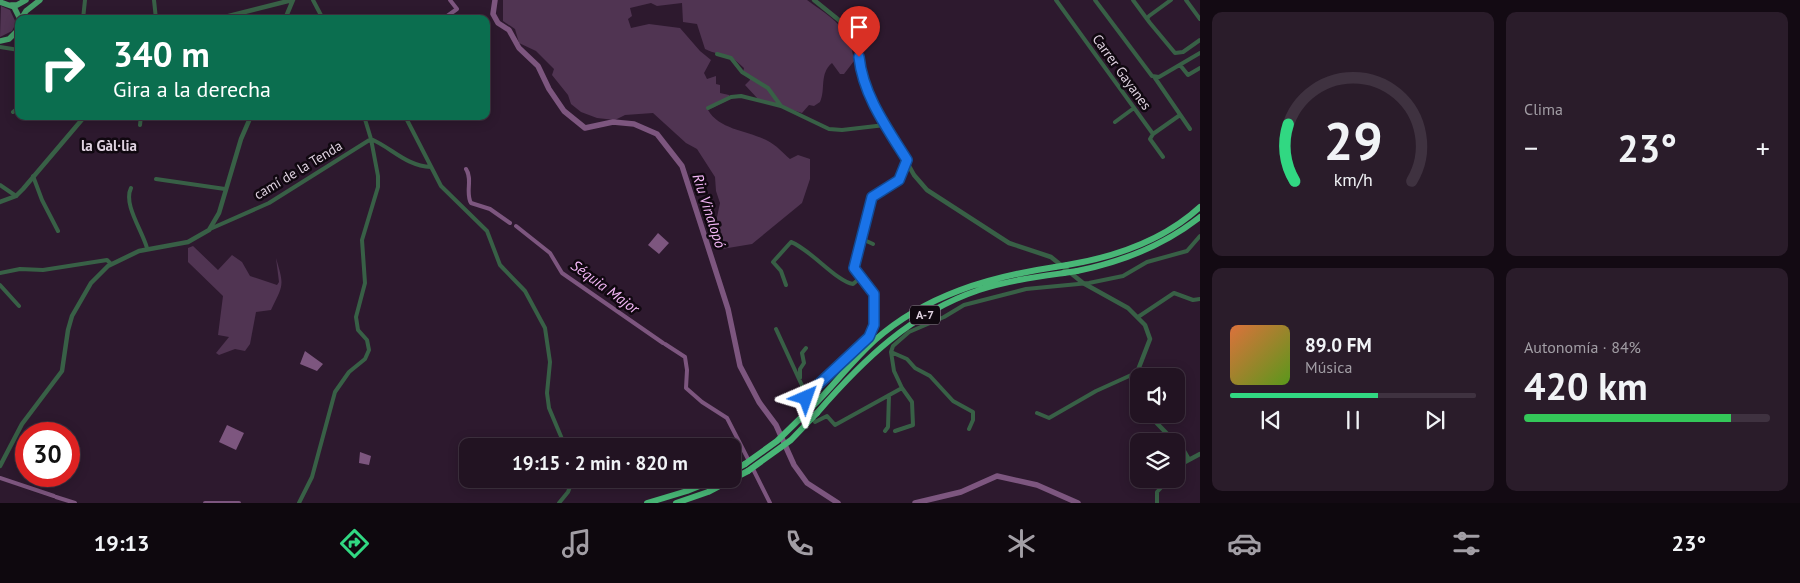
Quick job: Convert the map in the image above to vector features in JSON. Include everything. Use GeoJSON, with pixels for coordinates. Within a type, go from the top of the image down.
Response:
{"type":"FeatureCollection","features":[{"type":"Feature","properties":{"kind":"highway","name":"A-7"},"geometry":{"type":"LineString","coordinates":[[741,466],[777,442],[876,340],[918,309],[979,282],[1104,257],[1148,241],[1180,223],[1200,207]]}},
{"type":"Feature","properties":{"kind":"highway","name":"A-7"},"geometry":{"type":"LineString","coordinates":[[676,503],[708,492],[748,471],[790,440],[818,413],[875,350],[923,316],[983,289],[1115,262],[1152,248],[1200,217]]}},
{"type":"Feature","properties":{"kind":"highway"},"geometry":{"type":"LineString","coordinates":[[647,503],[695,488]]}},
{"type":"Feature","properties":{"kind":"main road"},"geometry":{"type":"LineString","coordinates":[[1,2],[11,5],[20,4],[26,0]]}},
{"type":"Feature","properties":{"kind":"main road"},"geometry":{"type":"LineString","coordinates":[[23,15],[40,0]]}},
{"type":"Feature","properties":{"kind":"main road"},"geometry":{"type":"LineString","coordinates":[[11,5],[18,15]]}},
{"type":"Feature","properties":{"kind":"main road"},"geometry":{"type":"LineString","coordinates":[[0,41],[15,34]]}},
{"type":"Feature","properties":{"kind":"street"},"geometry":{"type":"LineString","coordinates":[[83,15],[85,0]]}},
{"type":"Feature","properties":{"kind":"street"},"geometry":{"type":"LineString","coordinates":[[154,0],[156,15]]}},
{"type":"Feature","properties":{"kind":"street"},"geometry":{"type":"LineString","coordinates":[[238,15],[292,0]]}},
{"type":"Feature","properties":{"kind":"street"},"geometry":{"type":"LineString","coordinates":[[286,15],[292,0]]}},
{"type":"Feature","properties":{"kind":"street"},"geometry":{"type":"LineString","coordinates":[[313,0],[321,15]]}},
{"type":"Feature","properties":{"kind":"street"},"geometry":{"type":"LineString","coordinates":[[814,0],[840,18],[853,34],[863,79],[885,125],[922,186],[1009,243],[1051,257],[1083,283],[1120,302],[1138,317],[1145,325],[1150,339],[1139,368]]}},
{"type":"Feature","properties":{"kind":"street","name":"Carrer Gayanes"},"geometry":{"type":"LineString","coordinates":[[1056,0],[1153,134],[1150,139],[1163,157]]}},
{"type":"Feature","properties":{"kind":"street"},"geometry":{"type":"LineString","coordinates":[[1095,0],[1149,73],[1155,78],[1190,129]]}},
{"type":"Feature","properties":{"kind":"street"},"geometry":{"type":"LineString","coordinates":[[1133,0],[1176,53],[1182,52],[1200,40]]}},
{"type":"Feature","properties":{"kind":"street"},"geometry":{"type":"LineString","coordinates":[[1147,19],[1171,0]]}},
{"type":"Feature","properties":{"kind":"street"},"geometry":{"type":"LineString","coordinates":[[1186,0],[1200,19]]}},
{"type":"Feature","properties":{"kind":"street"},"geometry":{"type":"LineString","coordinates":[[0,47],[15,50]]}},
{"type":"Feature","properties":{"kind":"street"},"geometry":{"type":"LineString","coordinates":[[1155,78],[1200,53]]}},
{"type":"Feature","properties":{"kind":"street"},"geometry":{"type":"LineString","coordinates":[[717,54],[731,58],[742,72],[768,88],[780,106]]}},
{"type":"Feature","properties":{"kind":"street"},"geometry":{"type":"LineString","coordinates":[[1180,65],[1188,75],[1200,68]]}},
{"type":"Feature","properties":{"kind":"street"},"geometry":{"type":"LineString","coordinates":[[708,108],[738,96],[780,106],[829,129],[842,130],[885,125]]}},
{"type":"Feature","properties":{"kind":"street"},"geometry":{"type":"LineString","coordinates":[[1115,122],[1134,108]]}},
{"type":"Feature","properties":{"kind":"street"},"geometry":{"type":"LineString","coordinates":[[1153,134],[1180,115]]}},
{"type":"Feature","properties":{"kind":"street"},"geometry":{"type":"LineString","coordinates":[[0,202],[16,196],[82,120]]}},
{"type":"Feature","properties":{"kind":"street"},"geometry":{"type":"LineString","coordinates":[[140,120],[140,124]]}},
{"type":"Feature","properties":{"kind":"street"},"geometry":{"type":"LineString","coordinates":[[0,466],[22,424],[62,371],[72,316],[91,283],[111,264],[147,248],[188,242],[208,230],[219,213],[225,188],[250,120]]}},
{"type":"Feature","properties":{"kind":"street"},"geometry":{"type":"LineString","coordinates":[[299,503],[312,477],[335,392],[349,372],[365,359],[369,350],[367,340],[358,330],[356,317],[365,283],[362,240],[378,187],[371,139],[365,120]]}},
{"type":"Feature","properties":{"kind":"street"},"geometry":{"type":"LineString","coordinates":[[406,120],[441,186],[487,231],[500,265],[525,291],[544,328],[550,362],[547,393],[549,408],[561,438]]}},
{"type":"Feature","properties":{"kind":"street"},"geometry":{"type":"LineString","coordinates":[[371,139],[387,147],[403,159],[431,167]]}},
{"type":"Feature","properties":{"kind":"street","name":"camí de la Tenda"},"geometry":{"type":"LineString","coordinates":[[208,230],[269,203],[371,139]]}},
{"type":"Feature","properties":{"kind":"street"},"geometry":{"type":"LineString","coordinates":[[806,396],[869,337],[872,331],[874,294],[855,271],[854,264],[872,197],[899,180],[907,160]]}},
{"type":"Feature","properties":{"kind":"street"},"geometry":{"type":"LineString","coordinates":[[33,176],[42,200],[58,231]]}},
{"type":"Feature","properties":{"kind":"street"},"geometry":{"type":"LineString","coordinates":[[156,180],[225,188]]}},
{"type":"Feature","properties":{"kind":"street"},"geometry":{"type":"LineString","coordinates":[[0,185],[16,196]]}},
{"type":"Feature","properties":{"kind":"street"},"geometry":{"type":"LineString","coordinates":[[131,188],[128,195],[129,206],[142,231],[147,248]]}},
{"type":"Feature","properties":{"kind":"street"},"geometry":{"type":"LineString","coordinates":[[895,431],[913,425],[912,402],[902,388],[894,371],[891,352],[901,338],[925,324],[944,317],[964,304],[1026,289],[1083,283],[1123,276],[1147,262],[1181,254],[1193,245],[1200,236]]}},
{"type":"Feature","properties":{"kind":"street"},"geometry":{"type":"LineString","coordinates":[[862,239],[873,244]]}},
{"type":"Feature","properties":{"kind":"street"},"geometry":{"type":"LineString","coordinates":[[786,286],[781,271],[773,262],[790,242],[821,261],[847,282],[853,284],[860,278]]}},
{"type":"Feature","properties":{"kind":"street"},"geometry":{"type":"LineString","coordinates":[[0,273],[20,269],[43,270],[107,260],[111,264]]}},
{"type":"Feature","properties":{"kind":"street"},"geometry":{"type":"LineString","coordinates":[[0,285],[19,306]]}},
{"type":"Feature","properties":{"kind":"street"},"geometry":{"type":"LineString","coordinates":[[1138,317],[1174,293],[1193,300],[1200,298]]}},
{"type":"Feature","properties":{"kind":"street"},"geometry":{"type":"LineString","coordinates":[[776,329],[800,380],[806,396],[806,407],[815,422],[827,416],[836,425],[902,388]]}},
{"type":"Feature","properties":{"kind":"street"},"geometry":{"type":"LineString","coordinates":[[800,380],[800,369],[804,364],[802,353],[806,348]]}},
{"type":"Feature","properties":{"kind":"street"},"geometry":{"type":"LineString","coordinates":[[891,352],[907,359],[915,368],[930,376],[953,401],[973,412],[973,420],[969,429]]}},
{"type":"Feature","properties":{"kind":"street"},"geometry":{"type":"LineString","coordinates":[[1037,413],[1049,418],[1096,391],[1130,376]]}},
{"type":"Feature","properties":{"kind":"street"},"geometry":{"type":"LineString","coordinates":[[885,431],[888,427],[889,395]]}},
{"type":"Feature","properties":{"kind":"street"},"geometry":{"type":"LineString","coordinates":[[1156,423],[1165,433]]}},
{"type":"Feature","properties":{"kind":"street"},"geometry":{"type":"LineString","coordinates":[[1185,451],[1200,454]]}},
{"type":"Feature","properties":{"kind":"street"},"geometry":{"type":"LineString","coordinates":[[1185,451],[1188,458]]}},
{"type":"Feature","properties":{"kind":"street"},"geometry":{"type":"LineString","coordinates":[[1185,460],[1200,454]]}},
{"type":"Feature","properties":{"kind":"street"},"geometry":{"type":"LineString","coordinates":[[559,503],[570,488]]}},
{"type":"Feature","properties":{"kind":"street"},"geometry":{"type":"LineString","coordinates":[[1157,503],[1157,492],[1161,488]]}},
{"type":"Feature","properties":{"kind":"shaded area"},"geometry":{"type":"Polygon","coordinates":[[[503,0],[807,0],[839,25],[849,40],[854,61],[844,74],[840,74],[832,63],[828,67],[825,72],[820,102],[814,106],[809,105],[802,113],[758,99],[745,85],[750,80],[749,75],[743,72],[744,68],[729,56],[705,49],[697,24],[683,22],[682,3],[657,6],[651,3],[630,8],[632,16],[628,19],[631,28],[649,24],[680,28],[700,51],[711,60],[704,73],[707,79],[716,76],[716,84],[720,85],[720,93],[729,95],[730,99],[708,110],[719,122],[768,141],[790,159],[798,155],[810,159],[810,179],[802,203],[752,244],[722,249],[716,222],[720,203],[716,191],[715,177],[697,149],[686,143],[653,113],[625,115],[615,120],[597,118],[581,112],[571,104],[568,95],[552,75],[554,69],[536,51],[519,43],[515,29],[503,21],[503,0]]]}},
{"type":"Feature","properties":{"kind":"shaded area"},"geometry":{"type":"Polygon","coordinates":[[[1,6],[10,10],[15,25],[12,31],[0,37],[1,6]]]}},
{"type":"Feature","properties":{"kind":"shaded area"},"geometry":{"type":"Polygon","coordinates":[[[658,233],[669,243],[659,254],[648,245],[658,233]]]}},
{"type":"Feature","properties":{"kind":"shaded area"},"geometry":{"type":"Polygon","coordinates":[[[193,246],[218,270],[232,255],[242,262],[250,276],[277,285],[279,282],[276,258],[281,280],[280,289],[271,310],[256,312],[250,344],[245,351],[235,349],[219,355],[216,353],[229,337],[218,335],[223,296],[188,262],[188,248],[193,246]]]}},
{"type":"Feature","properties":{"kind":"shaded area"},"geometry":{"type":"Polygon","coordinates":[[[305,351],[323,364],[317,371],[300,364],[305,351]]]}},
{"type":"Feature","properties":{"kind":"shaded area"},"geometry":{"type":"Polygon","coordinates":[[[227,425],[244,433],[236,450],[219,442],[227,425]]]}},
{"type":"Feature","properties":{"kind":"shaded area"},"geometry":{"type":"Polygon","coordinates":[[[360,452],[371,456],[369,465],[359,463],[360,452]]]}},
{"type":"Feature","properties":{"kind":"waterway","name":"Séquia Major"},"geometry":{"type":"LineString","coordinates":[[449,15],[457,9],[450,0]]}},
{"type":"Feature","properties":{"kind":"waterway","name":"Riu Vinalopó"},"geometry":{"type":"LineString","coordinates":[[495,0],[493,14],[498,23],[509,30],[519,48],[538,66],[549,89],[564,111],[585,128],[613,122],[634,124],[657,134],[682,166],[728,309],[740,366],[759,402],[776,425],[794,465],[807,483],[838,503]]}},
{"type":"Feature","properties":{"kind":"waterway","name":"Séquia Major"},"geometry":{"type":"LineString","coordinates":[[466,169],[469,177],[469,199],[471,203],[490,209],[510,223]]}},
{"type":"Feature","properties":{"kind":"waterway","name":"Séquia Major"},"geometry":{"type":"LineString","coordinates":[[516,226],[550,253],[562,273],[663,343]]}},
{"type":"Feature","properties":{"kind":"waterway","name":"Séquia Major"},"geometry":{"type":"LineString","coordinates":[[665,344],[685,357],[687,370],[686,388],[702,402],[727,418],[749,461]]}},
{"type":"Feature","properties":{"kind":"waterway","name":"Séquia Major"},"geometry":{"type":"LineString","coordinates":[[752,467],[770,503]]}},
{"type":"Feature","properties":{"kind":"waterway","name":"Riu Vinalopó"},"geometry":{"type":"LineString","coordinates":[[915,503],[961,492],[997,476],[1037,485],[1078,503]]}},
{"type":"Feature","properties":{"kind":"waterway"},"geometry":{"type":"LineString","coordinates":[[0,478],[54,496]]}},
{"type":"Feature","properties":{"kind":"waterway"},"geometry":{"type":"LineString","coordinates":[[56,497],[75,503]]}},
{"type":"Feature","properties":{"kind":"waterway"},"geometry":{"type":"LineString","coordinates":[[205,503],[239,503]]}},
{"type":"Feature","properties":{"kind":"district","name":"la Gàl·lia"},"geometry":{"type":"Point","coordinates":[109,146]}},
{"type":"Feature","properties":{"kind":"route"},"geometry":{"type":"LineString","coordinates":[[806,398],[814,388],[869,337],[872,331],[874,325],[874,294],[855,271],[854,264],[861,246],[870,200],[876,193],[890,188],[899,180],[907,160],[876,110],[863,79],[859,57]]}}]}
